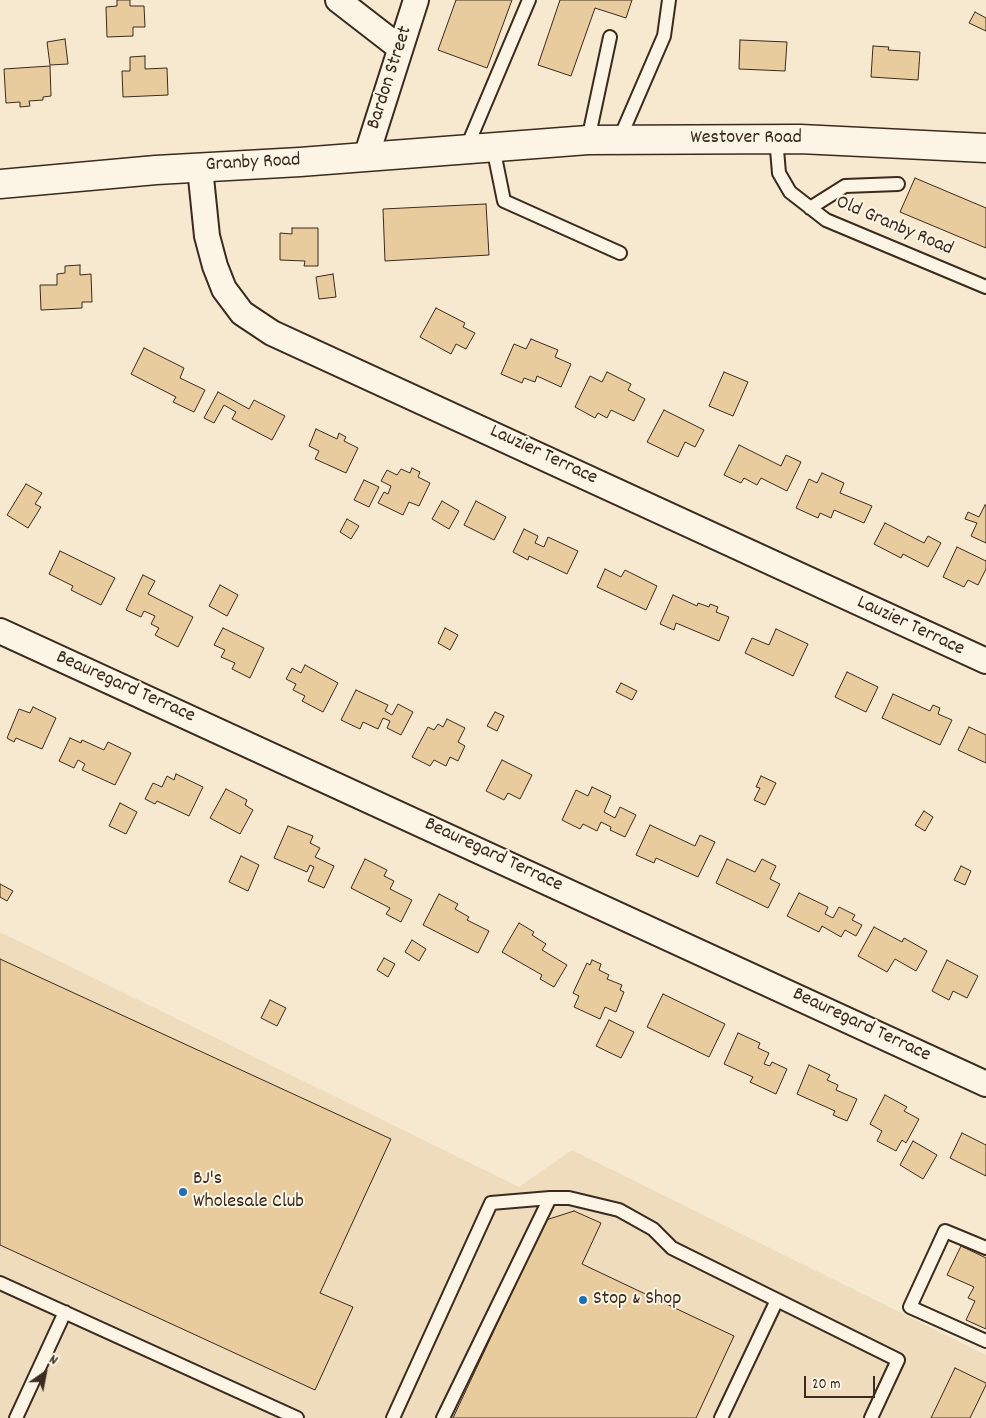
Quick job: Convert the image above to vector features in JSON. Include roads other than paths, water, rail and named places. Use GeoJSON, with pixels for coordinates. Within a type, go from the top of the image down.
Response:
{"type":"FeatureCollection","features":[{"type":"Feature","properties":{"kind":"main road","name":"Westover Road"},"geometry":{"type":"LineString","coordinates":[[488,148],[588,140],[776,138],[986,148]]}},
{"type":"Feature","properties":{"kind":"main road","name":"Granby Road"},"geometry":{"type":"LineString","coordinates":[[0,184],[488,148]]}},
{"type":"Feature","properties":{"kind":"street"},"geometry":{"type":"LineString","coordinates":[[338,0],[400,48]]}},
{"type":"Feature","properties":{"kind":"street","name":"Bardon Street"},"geometry":{"type":"LineString","coordinates":[[366,157],[416,0]]}},
{"type":"Feature","properties":{"kind":"street","name":"Lauzier Terrace"},"geometry":{"type":"LineString","coordinates":[[200,168],[207,236],[215,266],[224,289],[242,313],[272,333],[986,661]]}},
{"type":"Feature","properties":{"kind":"street","name":"Beauregard Terrace"},"geometry":{"type":"LineString","coordinates":[[0,631],[986,1084]]}},
{"type":"Feature","properties":{"kind":"lane"},"geometry":{"type":"LineString","coordinates":[[529,0],[488,148],[504,201],[620,253]]}},
{"type":"Feature","properties":{"kind":"lane"},"geometry":{"type":"LineString","coordinates":[[619,140],[664,36],[669,0]]}},
{"type":"Feature","properties":{"kind":"lane"},"geometry":{"type":"LineString","coordinates":[[588,140],[610,37]]}},
{"type":"Feature","properties":{"kind":"lane","name":"Old Granby Road"},"geometry":{"type":"LineString","coordinates":[[776,138],[779,173],[790,192],[826,220],[986,287]]}},
{"type":"Feature","properties":{"kind":"lane"},"geometry":{"type":"LineString","coordinates":[[810,208],[845,186],[898,184]]}},
{"type":"Feature","properties":{"kind":"lane"},"geometry":{"type":"LineString","coordinates":[[444,1418],[550,1198]]}},
{"type":"Feature","properties":{"kind":"lane"},"geometry":{"type":"LineString","coordinates":[[393,1418],[491,1203],[569,1198],[619,1210],[653,1229],[672,1248],[898,1360],[871,1418]]}},
{"type":"Feature","properties":{"kind":"lane"},"geometry":{"type":"LineString","coordinates":[[986,1248],[945,1231],[910,1307],[986,1341]]}},
{"type":"Feature","properties":{"kind":"lane"},"geometry":{"type":"LineString","coordinates":[[0,1283],[298,1418]]}},
{"type":"Feature","properties":{"kind":"lane"},"geometry":{"type":"LineString","coordinates":[[721,1418],[777,1300]]}},
{"type":"Feature","properties":{"kind":"lane"},"geometry":{"type":"LineString","coordinates":[[16,1418],[65,1312]]}},
{"type":"Feature","properties":{"kind":"place","name":"BJ's Wholesale Club"},"geometry":{"type":"Point","coordinates":[183,1192]}},
{"type":"Feature","properties":{"kind":"place","name":"Stop & Shop"},"geometry":{"type":"Point","coordinates":[583,1300]}}]}
